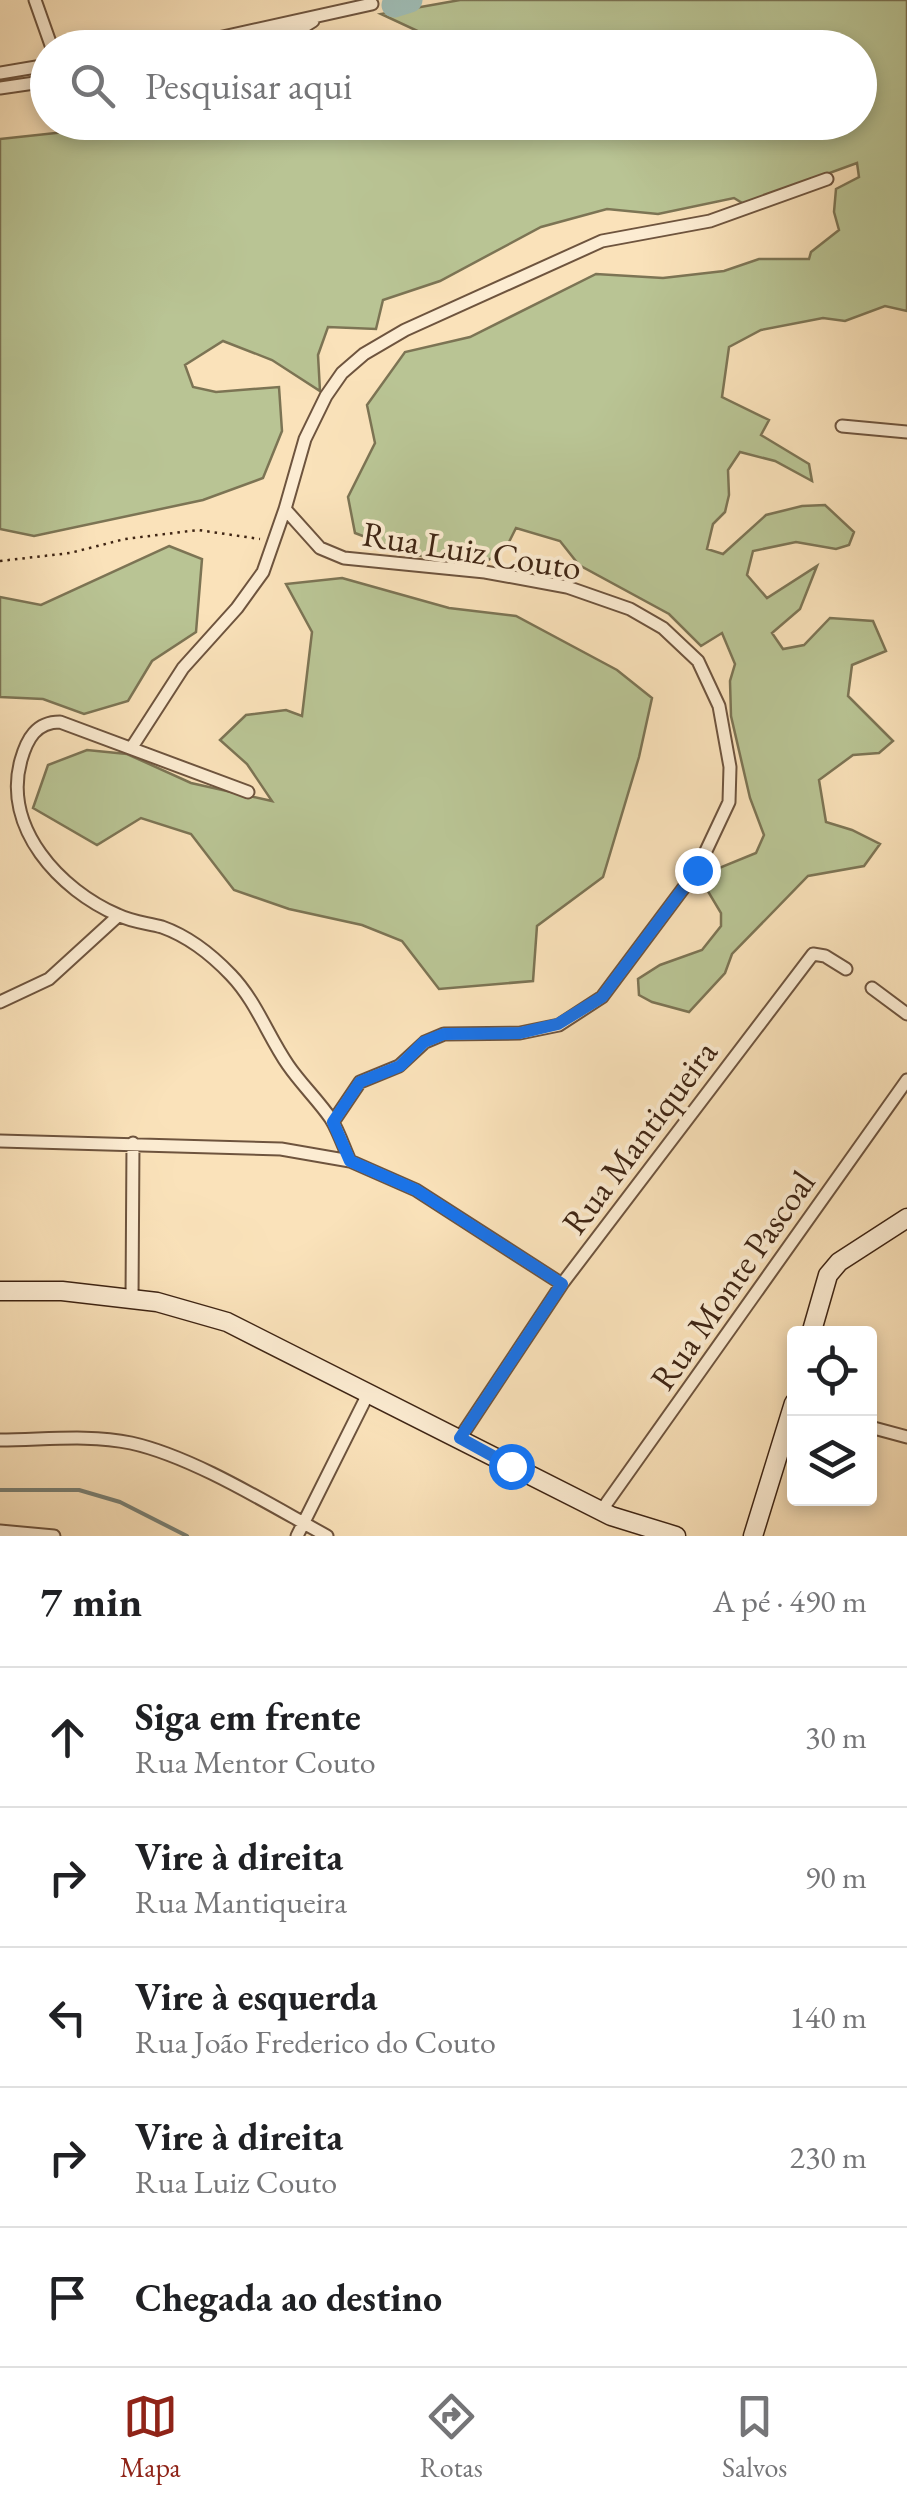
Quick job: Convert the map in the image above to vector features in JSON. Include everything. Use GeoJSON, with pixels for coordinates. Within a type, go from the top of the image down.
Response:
{"type":"FeatureCollection","features":[{"type":"Feature","properties":{"kind":"street"},"geometry":{"type":"LineString","coordinates":[[36,0],[46,30]]}},
{"type":"Feature","properties":{"kind":"street"},"geometry":{"type":"LineString","coordinates":[[255,30],[372,4]]}},
{"type":"Feature","properties":{"kind":"street"},"geometry":{"type":"LineString","coordinates":[[299,30],[321,16]]}},
{"type":"Feature","properties":{"kind":"street"},"geometry":{"type":"LineString","coordinates":[[0,73],[30,68]]}},
{"type":"Feature","properties":{"kind":"street"},"geometry":{"type":"LineString","coordinates":[[0,88],[30,84]]}},
{"type":"Feature","properties":{"kind":"street"},"geometry":{"type":"LineString","coordinates":[[132,747],[183,668],[237,608],[263,572],[276,541],[305,439],[326,396],[342,373],[364,354],[405,330],[602,241],[710,221],[827,179]]}},
{"type":"Feature","properties":{"kind":"street"},"geometry":{"type":"LineString","coordinates":[[842,426],[907,432]]}},
{"type":"Feature","properties":{"kind":"street","name":"Rua Luiz Couto"},"geometry":{"type":"LineString","coordinates":[[284,509],[320,548],[344,558],[485,572],[567,587],[630,609],[663,628],[698,661],[719,706],[730,767],[729,802],[697,870],[602,997],[558,1024],[520,1033],[444,1034],[424,1042],[400,1066],[360,1082],[333,1122]]}},
{"type":"Feature","properties":{"kind":"street"},"geometry":{"type":"LineString","coordinates":[[248,792],[72,726],[47,722],[34,730],[18,770],[21,822],[39,853],[78,891],[118,916],[164,928],[211,954],[236,979],[288,1064],[333,1122],[350,1161]]}},
{"type":"Feature","properties":{"kind":"street"},"geometry":{"type":"LineString","coordinates":[[0,1002],[49,979],[118,916]]}},
{"type":"Feature","properties":{"kind":"street","name":"Rua Mantiqueira"},"geometry":{"type":"LineString","coordinates":[[460,1438],[562,1284],[813,954],[825,956],[846,969]]}},
{"type":"Feature","properties":{"kind":"street"},"geometry":{"type":"LineString","coordinates":[[872,988],[907,1014]]}},
{"type":"Feature","properties":{"kind":"street","name":"Rua Monte Pascoal"},"geometry":{"type":"LineString","coordinates":[[601,1512],[907,1080]]}},
{"type":"Feature","properties":{"kind":"street"},"geometry":{"type":"LineString","coordinates":[[0,1141],[281,1149],[350,1161],[416,1190],[562,1284]]}},
{"type":"Feature","properties":{"kind":"street"},"geometry":{"type":"LineString","coordinates":[[132,1299],[134,1143]]}},
{"type":"Feature","properties":{"kind":"street"},"geometry":{"type":"LineString","coordinates":[[813,1326],[828,1275],[839,1262],[907,1218]]}},
{"type":"Feature","properties":{"kind":"street"},"geometry":{"type":"LineString","coordinates":[[0,1291],[62,1291],[188,1308],[226,1322],[370,1392],[601,1512],[676,1536]]}},
{"type":"Feature","properties":{"kind":"street"},"geometry":{"type":"LineString","coordinates":[[297,1536],[370,1392]]}},
{"type":"Feature","properties":{"kind":"street"},"geometry":{"type":"LineString","coordinates":[[753,1536],[791,1416]]}},
{"type":"Feature","properties":{"kind":"street"},"geometry":{"type":"LineString","coordinates":[[877,1429],[907,1438]]}},
{"type":"Feature","properties":{"kind":"street"},"geometry":{"type":"LineString","coordinates":[[0,1440],[94,1439],[128,1442],[159,1451],[327,1536]]}},
{"type":"Feature","properties":{"kind":"street"},"geometry":{"type":"LineString","coordinates":[[0,1530],[54,1536]]}},
{"type":"Feature","properties":{"kind":"path"},"geometry":{"type":"LineString","coordinates":[[0,561],[70,553],[125,538],[198,530],[276,541]]}},
{"type":"Feature","properties":{"kind":"green space"},"geometry":{"type":"Polygon","coordinates":[[[460,0],[907,0],[907,311],[885,306],[845,321],[823,318],[761,330],[729,347],[722,397],[769,420],[761,435],[809,464],[812,481],[775,461],[740,452],[728,470],[725,512],[713,524],[707,549],[723,554],[766,515],[802,506],[825,505],[854,532],[849,545],[836,549],[796,542],[753,551],[747,575],[767,598],[817,566],[800,609],[772,633],[783,649],[804,645],[830,618],[873,621],[886,651],[852,665],[848,696],[893,741],[879,753],[853,755],[819,780],[826,822],[880,844],[864,866],[808,876],[732,954],[725,973],[689,1012],[639,995],[638,979],[660,965],[702,950],[721,926],[721,913],[703,883],[719,868],[756,853],[764,835],[750,798],[731,716],[730,681],[735,664],[722,633],[701,646],[669,614],[579,565],[560,541],[516,528],[506,548],[484,563],[412,555],[355,533],[348,497],[375,443],[367,405],[405,352],[470,337],[596,274],[663,278],[724,271],[759,259],[809,259],[811,252],[839,230],[834,212],[836,189],[859,177],[857,163],[744,204],[734,198],[658,214],[607,209],[541,227],[440,281],[383,300],[376,329],[328,327],[318,355],[320,391],[272,360],[223,341],[185,365],[193,387],[216,392],[279,387],[282,431],[263,478],[203,500],[34,536],[0,529],[0,139],[30,136],[30,140],[877,140],[877,30],[416,30],[381,14],[460,0]]]}},
{"type":"Feature","properties":{"kind":"green space"},"geometry":{"type":"Polygon","coordinates":[[[169,546],[202,559],[196,632],[152,661],[128,701],[84,714],[43,699],[0,697],[0,597],[41,605],[169,546]]]}},
{"type":"Feature","properties":{"kind":"green space"},"geometry":{"type":"Polygon","coordinates":[[[342,578],[449,608],[516,616],[617,670],[652,698],[639,757],[603,877],[537,926],[533,981],[439,989],[402,941],[362,925],[289,909],[234,890],[191,834],[141,818],[97,845],[33,808],[48,765],[87,750],[127,754],[191,783],[272,801],[247,764],[220,740],[246,715],[286,710],[302,716],[312,632],[286,584],[342,578]]]}},
{"type":"Feature","properties":{"kind":"waterway"},"geometry":{"type":"LineString","coordinates":[[394,5],[410,0]]}},
{"type":"Feature","properties":{"kind":"waterway"},"geometry":{"type":"LineString","coordinates":[[0,1490],[79,1490],[120,1502],[187,1536]]}},
{"type":"Feature","properties":{"kind":"route"},"geometry":{"type":"LineString","coordinates":[[511,1466],[460,1438],[562,1284],[416,1190],[350,1161],[333,1122],[360,1082],[400,1066],[424,1042],[444,1034],[520,1033],[558,1024],[602,997],[697,870]]}}]}
